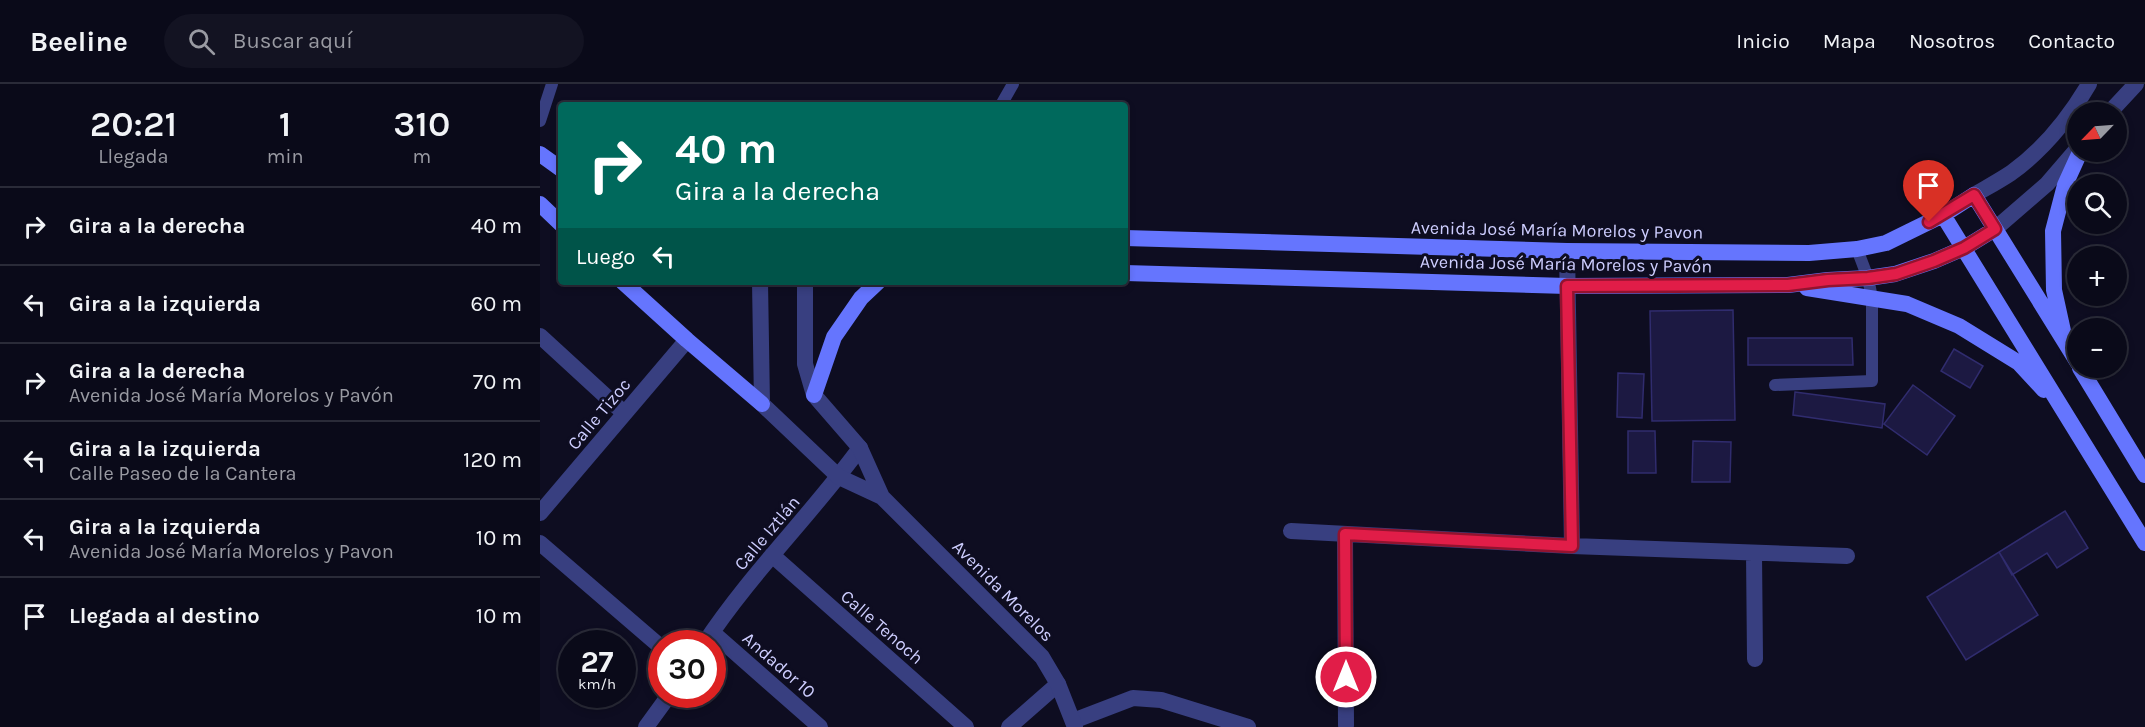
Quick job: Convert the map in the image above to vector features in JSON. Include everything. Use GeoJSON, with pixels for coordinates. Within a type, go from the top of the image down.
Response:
{"type":"FeatureCollection","features":[{"type":"Feature","properties":{"kind":"main road"},"geometry":{"type":"LineString","coordinates":[[540,154],[558,167]]}},
{"type":"Feature","properties":{"kind":"main road"},"geometry":{"type":"LineString","coordinates":[[2066,344],[2054,290],[2053,231],[2065,185],[2074,162]]}},
{"type":"Feature","properties":{"kind":"main road"},"geometry":{"type":"LineString","coordinates":[[540,194],[558,205]]}},
{"type":"Feature","properties":{"kind":"main road","name":"Avenida José María Morelos y Pavon"},"geometry":{"type":"LineString","coordinates":[[1128,238],[1567,251],[1809,253],[1857,249],[1886,243],[1943,215],[1974,195]]}},
{"type":"Feature","properties":{"kind":"main road"},"geometry":{"type":"LineString","coordinates":[[1974,195],[2066,344]]}},
{"type":"Feature","properties":{"kind":"main road"},"geometry":{"type":"LineString","coordinates":[[540,204],[558,221]]}},
{"type":"Feature","properties":{"kind":"main road"},"geometry":{"type":"LineString","coordinates":[[1943,215],[2145,543]]}},
{"type":"Feature","properties":{"kind":"main road","name":"Avenida José María Morelos y Pavón"},"geometry":{"type":"LineString","coordinates":[[1128,273],[1567,286],[1788,285],[1896,274],[1964,248],[1995,229]]}},
{"type":"Feature","properties":{"kind":"main road"},"geometry":{"type":"LineString","coordinates":[[626,285],[762,404]]}},
{"type":"Feature","properties":{"kind":"main road"},"geometry":{"type":"LineString","coordinates":[[814,395],[834,336],[861,298],[875,285]]}},
{"type":"Feature","properties":{"kind":"main road"},"geometry":{"type":"LineString","coordinates":[[1788,285],[1907,304],[1959,326],[2019,363],[2071,420]]}},
{"type":"Feature","properties":{"kind":"main road"},"geometry":{"type":"LineString","coordinates":[[2086,378],[2145,475]]}},
{"type":"Feature","properties":{"kind":"street"},"geometry":{"type":"LineString","coordinates":[[1974,195],[2011,172],[2046,143],[2089,84]]}},
{"type":"Feature","properties":{"kind":"street"},"geometry":{"type":"LineString","coordinates":[[2119,102],[2136,84]]}},
{"type":"Feature","properties":{"kind":"street"},"geometry":{"type":"LineString","coordinates":[[1995,229],[2047,184],[2068,162]]}},
{"type":"Feature","properties":{"kind":"street"},"geometry":{"type":"LineString","coordinates":[[1567,251],[1572,546]]}},
{"type":"Feature","properties":{"kind":"street"},"geometry":{"type":"LineString","coordinates":[[760,285],[762,404]]}},
{"type":"Feature","properties":{"kind":"street","name":"Avenida Morelos"},"geometry":{"type":"LineString","coordinates":[[805,285],[805,364],[814,395],[860,448],[882,497]]}},
{"type":"Feature","properties":{"kind":"street"},"geometry":{"type":"LineString","coordinates":[[540,336],[624,413]]}},
{"type":"Feature","properties":{"kind":"street","name":"Calle Tizoc"},"geometry":{"type":"LineString","coordinates":[[540,513],[687,340]]}},
{"type":"Feature","properties":{"kind":"street","name":"Avenida Morelos"},"geometry":{"type":"LineString","coordinates":[[762,404],[839,477],[882,497],[1042,657],[1058,684],[1074,724]]}},
{"type":"Feature","properties":{"kind":"street","name":"Calle Iztlán"},"geometry":{"type":"LineString","coordinates":[[714,630],[860,448]]}},
{"type":"Feature","properties":{"kind":"street"},"geometry":{"type":"LineString","coordinates":[[1291,531],[1572,546],[1847,556]]}},
{"type":"Feature","properties":{"kind":"street"},"geometry":{"type":"LineString","coordinates":[[1345,534],[1346,724]]}},
{"type":"Feature","properties":{"kind":"street"},"geometry":{"type":"LineString","coordinates":[[540,543],[648,636]]}},
{"type":"Feature","properties":{"kind":"street"},"geometry":{"type":"LineString","coordinates":[[1754,553],[1755,659]]}},
{"type":"Feature","properties":{"kind":"street","name":"Calle Tenoch"},"geometry":{"type":"LineString","coordinates":[[772,555],[966,727]]}},
{"type":"Feature","properties":{"kind":"street","name":"Andador 10"},"geometry":{"type":"LineString","coordinates":[[726,652],[820,727]]}},
{"type":"Feature","properties":{"kind":"street"},"geometry":{"type":"LineString","coordinates":[[1009,727],[1058,684]]}},
{"type":"Feature","properties":{"kind":"street"},"geometry":{"type":"LineString","coordinates":[[1074,724],[1133,699],[1161,700],[1220,722],[1248,727]]}},
{"type":"Feature","properties":{"kind":"street"},"geometry":{"type":"LineString","coordinates":[[646,727],[660,708]]}},
{"type":"Feature","properties":{"kind":"lane"},"geometry":{"type":"LineString","coordinates":[[540,121],[552,84]]}},
{"type":"Feature","properties":{"kind":"lane"},"geometry":{"type":"LineString","coordinates":[[1003,102],[1013,84]]}},
{"type":"Feature","properties":{"kind":"lane"},"geometry":{"type":"LineString","coordinates":[[1775,385],[1872,381],[1872,298],[1868,278],[1857,249]]}},
{"type":"Feature","properties":{"kind":"building"},"geometry":{"type":"Polygon","coordinates":[[[1733,310],[1735,420],[1652,421],[1650,311],[1733,310]]]}},
{"type":"Feature","properties":{"kind":"building"},"geometry":{"type":"Polygon","coordinates":[[[1748,338],[1852,338],[1853,365],[1748,365],[1748,338]]]}},
{"type":"Feature","properties":{"kind":"building"},"geometry":{"type":"Polygon","coordinates":[[[1954,349],[1983,366],[1970,388],[1941,371],[1954,349]]]}},
{"type":"Feature","properties":{"kind":"building"},"geometry":{"type":"Polygon","coordinates":[[[1618,373],[1644,374],[1642,418],[1617,417],[1618,373]]]}},
{"type":"Feature","properties":{"kind":"building"},"geometry":{"type":"Polygon","coordinates":[[[1913,385],[1955,416],[1927,455],[1884,424],[1913,385]]]}},
{"type":"Feature","properties":{"kind":"building"},"geometry":{"type":"Polygon","coordinates":[[[1795,392],[1885,404],[1882,428],[1793,415],[1795,392]]]}},
{"type":"Feature","properties":{"kind":"building"},"geometry":{"type":"Polygon","coordinates":[[[1628,431],[1655,431],[1656,473],[1628,473],[1628,431]]]}},
{"type":"Feature","properties":{"kind":"building"},"geometry":{"type":"Polygon","coordinates":[[[1693,441],[1731,442],[1730,482],[1692,482],[1693,441]]]}},
{"type":"Feature","properties":{"kind":"building"},"geometry":{"type":"Polygon","coordinates":[[[2065,511],[2088,548],[2057,568],[2047,553],[2012,575],[1999,552],[2065,511]]]}},
{"type":"Feature","properties":{"kind":"building"},"geometry":{"type":"Polygon","coordinates":[[[1999,552],[2038,615],[1966,660],[1927,597],[1999,552]]]}},
{"type":"Feature","properties":{"kind":"route"},"geometry":{"type":"LineString","coordinates":[[1346,677],[1345,534],[1572,546],[1567,286],[1788,285],[1868,278],[1896,274],[1934,261],[1964,248],[1995,229],[1974,195],[1929,222]]}}]}
